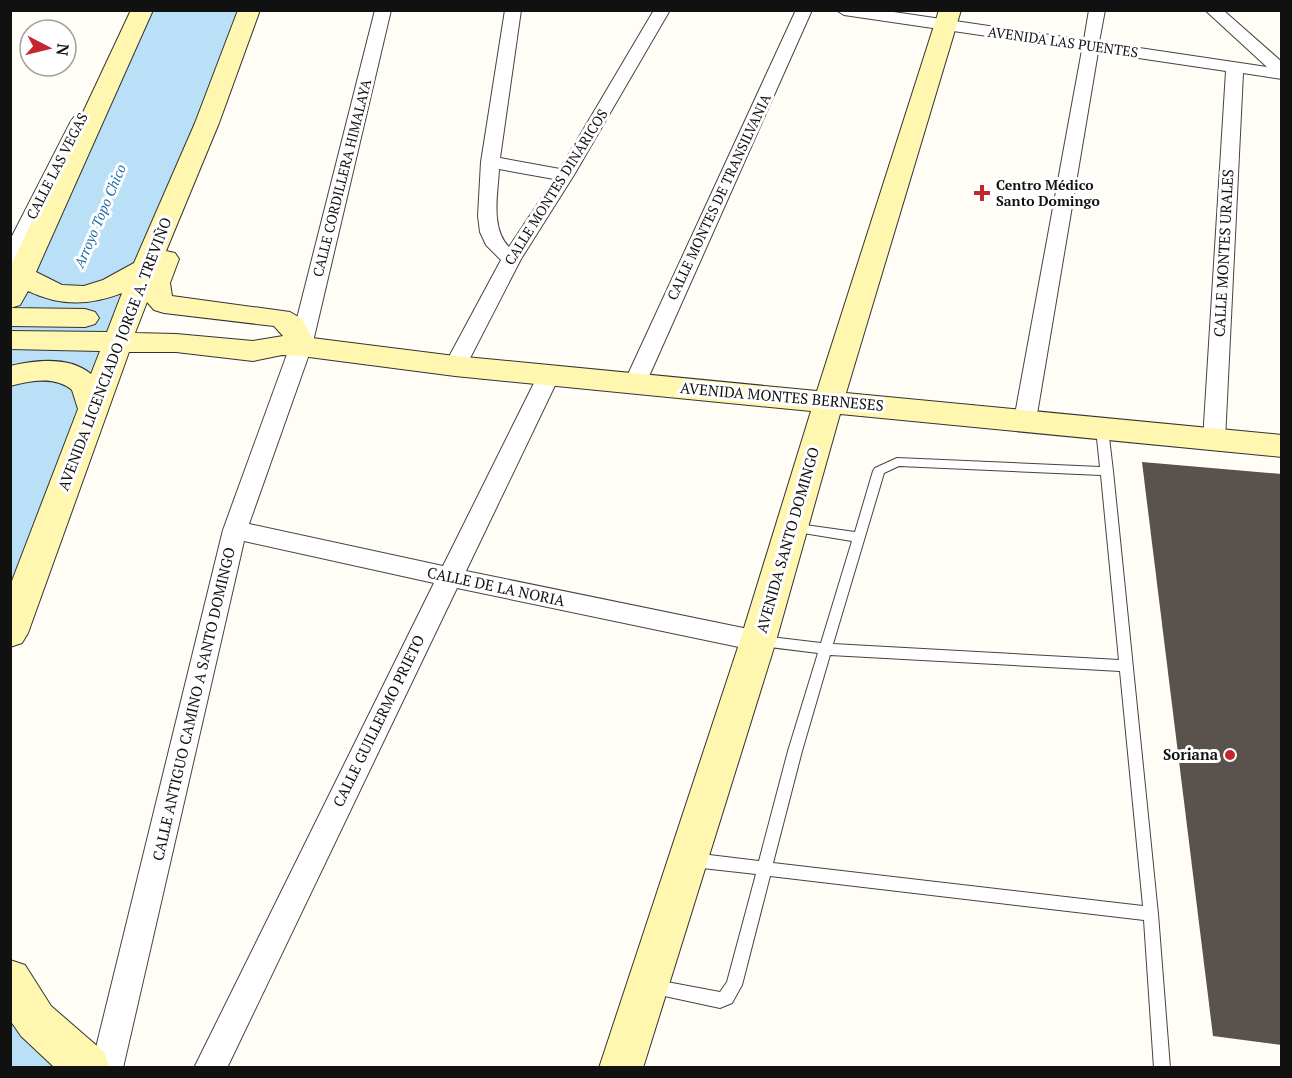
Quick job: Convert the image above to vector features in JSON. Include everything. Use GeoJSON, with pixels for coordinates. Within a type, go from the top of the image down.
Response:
{"type":"FeatureCollection","features":[{"type":"Feature","properties":{"kind":"main road"},"geometry":{"type":"LineString","coordinates":[[135,274],[105,291],[70,296],[16,288],[142,10]]}},
{"type":"Feature","properties":{"kind":"main road","name":"AVENIDA LICENCIADO JORGE A. TREVIÑO"},"geometry":{"type":"LineString","coordinates":[[10,633],[135,274],[207,123],[249,10]]}},
{"type":"Feature","properties":{"kind":"main road","name":"AVENIDA SANTO DOMINGO"},"geometry":{"type":"LineString","coordinates":[[621,1068],[758,641],[790,527],[948,18]]}},
{"type":"Feature","properties":{"kind":"main road"},"geometry":{"type":"LineString","coordinates":[[207,123],[202,148],[154,290],[157,299],[172,306],[280,318],[288,321],[295,328],[292,346]]}},
{"type":"Feature","properties":{"kind":"main road","name":"AVENIDA MONTES BERNESES"},"geometry":{"type":"LineString","coordinates":[[16,288],[114,329],[176,343],[253,351],[292,346],[455,366],[1281,446]]}},
{"type":"Feature","properties":{"kind":"main road","name":"AVENIDA MONTES BERNESES"},"geometry":{"type":"LineString","coordinates":[[114,329],[262,333],[274,336],[292,346]]}},
{"type":"Feature","properties":{"kind":"main road"},"geometry":{"type":"LineString","coordinates":[[10,376],[35,370],[55,372],[74,376],[94,390],[136,360],[176,343]]}},
{"type":"Feature","properties":{"kind":"main road"},"geometry":{"type":"LineString","coordinates":[[10,980],[36,1021],[88,1068]]}},
{"type":"Feature","properties":{"kind":"street","name":"CALLE CORDILLERA HIMALAYA"},"geometry":{"type":"LineString","coordinates":[[292,346],[383,10]]}},
{"type":"Feature","properties":{"kind":"street"},"geometry":{"type":"LineString","coordinates":[[511,259],[496,245],[490,232],[487,216],[490,162],[513,10]]}},
{"type":"Feature","properties":{"kind":"street","name":"CALLE MONTES DINÁRICOS"},"geometry":{"type":"LineString","coordinates":[[455,366],[511,259],[566,175],[662,10]]}},
{"type":"Feature","properties":{"kind":"street","name":"CALLE MONTES DE TRANSILVANIA"},"geometry":{"type":"LineString","coordinates":[[634,383],[804,10]]}},
{"type":"Feature","properties":{"kind":"street","name":"AVENIDA LAS PUENTES"},"geometry":{"type":"LineString","coordinates":[[844,10],[948,18],[1092,46],[1281,73]]}},
{"type":"Feature","properties":{"kind":"street"},"geometry":{"type":"LineString","coordinates":[[1025,420],[1098,10]]}},
{"type":"Feature","properties":{"kind":"street"},"geometry":{"type":"LineString","coordinates":[[1213,10],[1281,73]]}},
{"type":"Feature","properties":{"kind":"street","name":"CALLE MONTES URALES"},"geometry":{"type":"LineString","coordinates":[[1214,440],[1235,67]]}},
{"type":"Feature","properties":{"kind":"street"},"geometry":{"type":"LineString","coordinates":[[490,162],[566,175]]}},
{"type":"Feature","properties":{"kind":"street","name":"CALLE ANTIGUO CAMINO A SANTO DOMINGO"},"geometry":{"type":"LineString","coordinates":[[107,1068],[235,530],[292,346]]}},
{"type":"Feature","properties":{"kind":"street","name":"CALLE GUILLERMO PRIETO"},"geometry":{"type":"LineString","coordinates":[[210,1068],[549,375]]}},
{"type":"Feature","properties":{"kind":"street","name":"CALLE DE LA NORIA"},"geometry":{"type":"LineString","coordinates":[[235,530],[758,641]]}},
{"type":"Feature","properties":{"kind":"lane"},"geometry":{"type":"LineString","coordinates":[[1102,429],[1151,914],[1162,1068]]}},
{"type":"Feature","properties":{"kind":"lane"},"geometry":{"type":"LineString","coordinates":[[647,986],[713,999],[726,998],[734,985],[795,751],[857,537],[879,471],[897,462],[1107,471]]}},
{"type":"Feature","properties":{"kind":"lane"},"geometry":{"type":"LineString","coordinates":[[790,527],[857,537]]}},
{"type":"Feature","properties":{"kind":"lane"},"geometry":{"type":"LineString","coordinates":[[758,641],[824,649],[1125,666]]}},
{"type":"Feature","properties":{"kind":"lane"},"geometry":{"type":"LineString","coordinates":[[688,859],[1151,914]]}},
{"type":"Feature","properties":{"kind":"water","name":"Arroyo Topo Chico"},"geometry":{"type":"Polygon","coordinates":[[[142,11],[249,11],[11,633],[11,297],[142,11]]]}},
{"type":"Feature","properties":{"kind":"water"},"geometry":{"type":"Polygon","coordinates":[[[10,980],[89,1067],[11,1067],[10,980]]]}},
{"type":"Feature","properties":{"kind":"building","name":"Soriana"},"geometry":{"type":"Polygon","coordinates":[[[1142,462],[1282,474],[1282,1045],[1213,1036],[1142,462]]]}},
{"type":"Feature","properties":{"kind":"place","name":"Centro Médico Santo Domingo"},"geometry":{"type":"Point","coordinates":[982,193]}},
{"type":"Feature","properties":{"kind":"place","name":"Soriana"},"geometry":{"type":"Point","coordinates":[1230,755]}}]}
